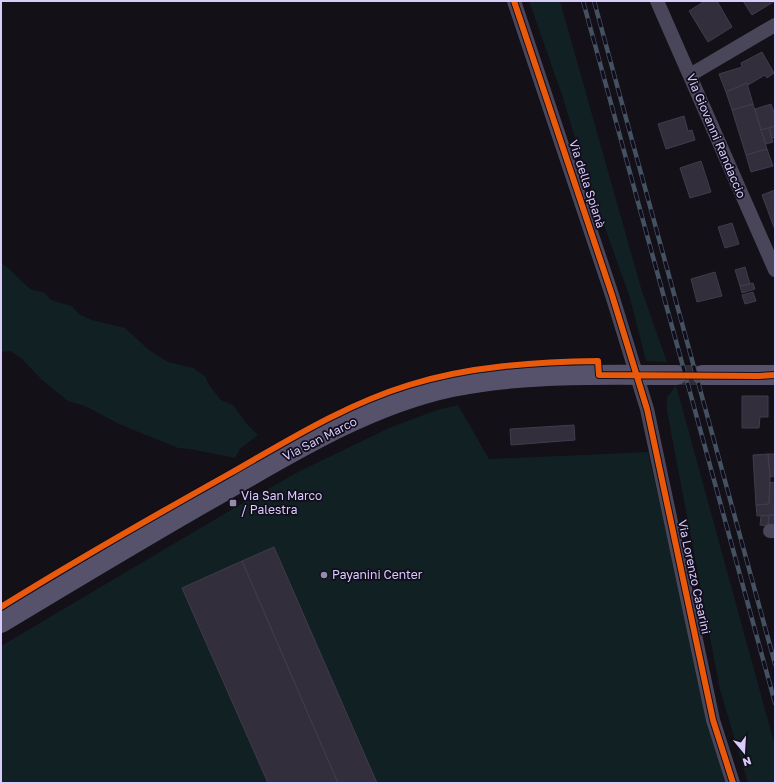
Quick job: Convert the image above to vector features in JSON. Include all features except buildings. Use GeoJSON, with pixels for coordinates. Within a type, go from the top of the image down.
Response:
{"type":"FeatureCollection","features":[{"type":"Feature","properties":{"kind":"main road","name":"Via San Marco"},"geometry":{"type":"LineString","coordinates":[[1,623],[301,447],[373,412],[450,388],[484,381],[534,376],[677,375]]}},
{"type":"Feature","properties":{"kind":"main road"},"geometry":{"type":"LineString","coordinates":[[702,376],[775,375]]}},
{"type":"Feature","properties":{"kind":"street","name":"Via della Spianà"},"geometry":{"type":"LineString","coordinates":[[514,1],[612,295],[637,375]]}},
{"type":"Feature","properties":{"kind":"street","name":"Via Giovanni Randaccio"},"geometry":{"type":"LineString","coordinates":[[657,1],[775,270]]}},
{"type":"Feature","properties":{"kind":"street"},"geometry":{"type":"LineString","coordinates":[[690,75],[775,25]]}},
{"type":"Feature","properties":{"kind":"street","name":"Via Lorenzo Casarini"},"geometry":{"type":"LineString","coordinates":[[637,375],[648,414],[713,720],[733,783]]}},
{"type":"Feature","properties":{"kind":"shaded area"},"geometry":{"type":"Polygon","coordinates":[[[529,1],[560,1],[641,288],[667,362],[646,361],[630,298],[588,180],[562,95],[529,1]]]}},
{"type":"Feature","properties":{"kind":"shaded area"},"geometry":{"type":"Polygon","coordinates":[[[1,263],[30,289],[45,293],[51,300],[72,306],[79,314],[92,320],[125,328],[149,350],[168,362],[193,368],[205,376],[209,385],[221,400],[233,405],[246,423],[258,435],[240,449],[235,458],[178,448],[119,424],[85,406],[68,401],[42,380],[21,358],[10,351],[1,352],[1,263]]]}},
{"type":"Feature","properties":{"kind":"shaded area"},"geometry":{"type":"Polygon","coordinates":[[[676,385],[775,746],[775,783],[748,783],[720,690],[667,411],[667,397],[676,385]]]}},
{"type":"Feature","properties":{"kind":"shaded area","name":"Payanini Center"},"geometry":{"type":"Polygon","coordinates":[[[458,405],[489,459],[648,452],[709,720],[725,783],[1,783],[1,646],[241,504],[300,471],[389,428],[437,410],[458,405]]]}},
{"type":"Feature","properties":{"kind":"tunnel"},"geometry":{"type":"LineString","coordinates":[[677,375],[702,375]]}},
{"type":"Feature","properties":{"kind":"railway"},"geometry":{"type":"LineString","coordinates":[[583,1],[775,703]]}},
{"type":"Feature","properties":{"kind":"railway"},"geometry":{"type":"LineString","coordinates":[[594,1],[775,664]]}},
{"type":"Feature","properties":{"kind":"cycle path"},"geometry":{"type":"LineString","coordinates":[[514,1],[612,295],[647,409],[713,720],[733,783]]}},
{"type":"Feature","properties":{"kind":"cycle path"},"geometry":{"type":"LineString","coordinates":[[1,607],[114,539],[316,425],[339,413],[385,393],[409,385],[455,373],[479,369],[527,364],[598,361],[599,375],[775,375]]}},
{"type":"Feature","properties":{"kind":"place","name":"Via San Marco / Palestra"},"geometry":{"type":"Point","coordinates":[233,503]}},
{"type":"Feature","properties":{"kind":"place","name":"Payanini Center"},"geometry":{"type":"Point","coordinates":[324,575]}}]}
